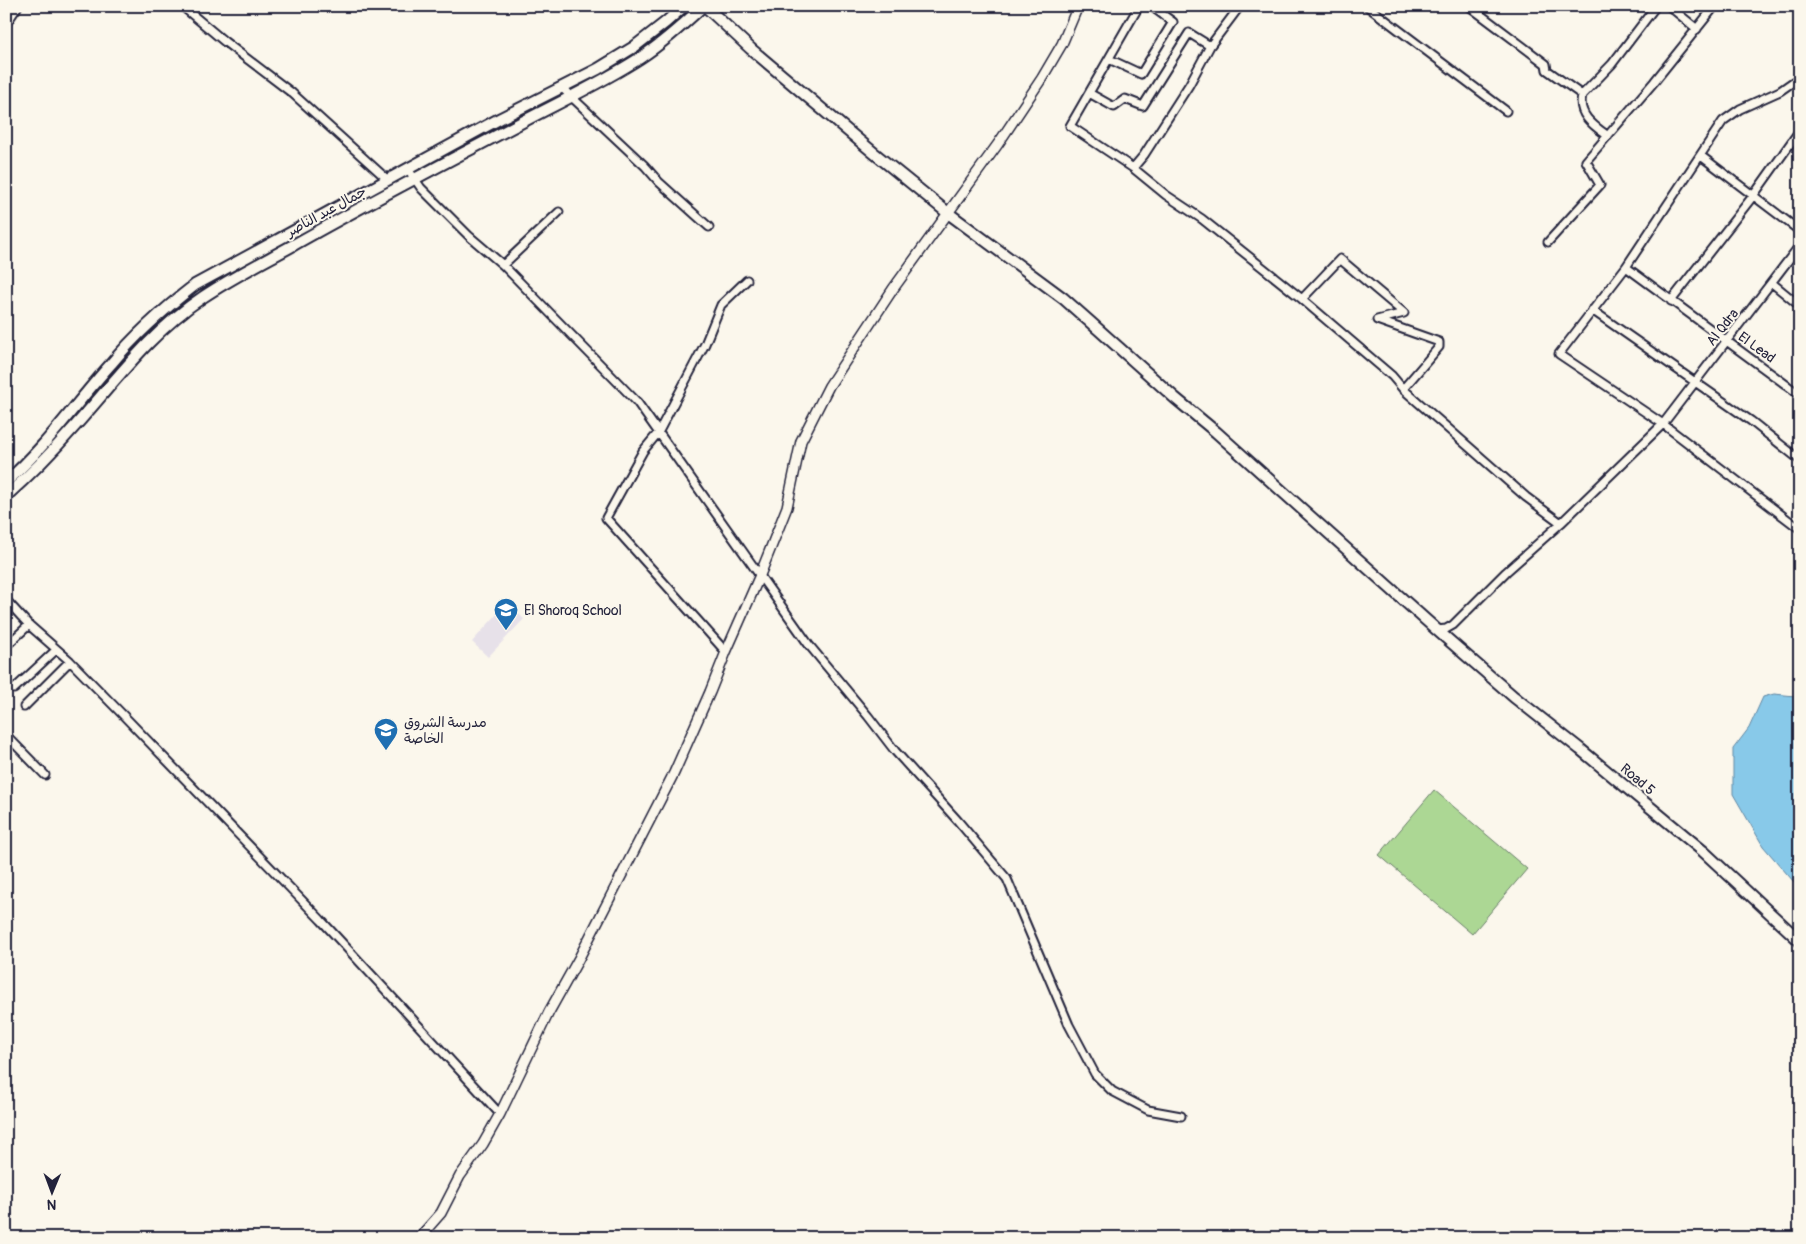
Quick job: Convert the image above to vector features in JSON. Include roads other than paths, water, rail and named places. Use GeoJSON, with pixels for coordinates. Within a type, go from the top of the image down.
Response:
{"type":"FeatureCollection","features":[{"type":"Feature","properties":{"kind":"main road","name":"جمال عبد الناصر"},"geometry":{"type":"LineString","coordinates":[[6,482],[34,456],[110,364],[137,335],[195,285],[560,87],[598,69],[634,47],[684,6]]}},
{"type":"Feature","properties":{"kind":"main road","name":"جمال عبد الناصر"},"geometry":{"type":"LineString","coordinates":[[6,496],[50,455],[131,360],[158,333],[202,298],[241,273],[415,177],[571,98],[640,58],[683,25],[704,6]]}},
{"type":"Feature","properties":{"kind":"main road","name":"Road 5"},"geometry":{"type":"LineString","coordinates":[[704,6],[751,50],[948,213],[1063,298],[1083,315],[1437,630],[1514,697],[1703,851],[1800,941]]}},
{"type":"Feature","properties":{"kind":"street"},"geometry":{"type":"LineString","coordinates":[[6,24],[18,6]]}},
{"type":"Feature","properties":{"kind":"street"},"geometry":{"type":"LineString","coordinates":[[182,6],[225,42],[292,93],[388,180]]}},
{"type":"Feature","properties":{"kind":"street"},"geometry":{"type":"LineString","coordinates":[[419,1238],[441,1213],[460,1176],[483,1144],[500,1114],[549,1012],[578,960],[674,773],[760,575],[787,507],[801,441],[829,386],[889,296],[998,144],[1042,78],[1062,44],[1078,6]]}},
{"type":"Feature","properties":{"kind":"street"},"geometry":{"type":"LineString","coordinates":[[1138,6],[1070,126],[1133,168],[1202,219],[1302,299],[1392,376],[1403,389],[1526,497],[1561,523]]}},
{"type":"Feature","properties":{"kind":"street"},"geometry":{"type":"LineString","coordinates":[[1109,59],[1141,74],[1173,22],[1150,6]]}},
{"type":"Feature","properties":{"kind":"street"},"geometry":{"type":"LineString","coordinates":[[1133,168],[1144,155],[1189,85],[1210,46],[1240,6]]}},
{"type":"Feature","properties":{"kind":"street"},"geometry":{"type":"LineString","coordinates":[[1367,6],[1506,110]]}},
{"type":"Feature","properties":{"kind":"street"},"geometry":{"type":"LineString","coordinates":[[1469,6],[1546,64],[1547,70],[1582,95]]}},
{"type":"Feature","properties":{"kind":"street"},"geometry":{"type":"LineString","coordinates":[[1669,6],[1697,29]]}},
{"type":"Feature","properties":{"kind":"street"},"geometry":{"type":"LineString","coordinates":[[1548,242],[1600,186],[1586,162],[1715,6]]}},
{"type":"Feature","properties":{"kind":"street"},"geometry":{"type":"LineString","coordinates":[[1608,136],[1584,116],[1580,101],[1582,95],[1612,64],[1653,7]]}},
{"type":"Feature","properties":{"kind":"street"},"geometry":{"type":"LineString","coordinates":[[1089,93],[1114,107],[1125,99],[1143,106],[1189,33],[1210,46]]}},
{"type":"Feature","properties":{"kind":"street"},"geometry":{"type":"LineString","coordinates":[[1800,77],[1780,91],[1740,108],[1723,121],[1626,267],[1559,354],[1663,424],[1800,528]]}},
{"type":"Feature","properties":{"kind":"street"},"geometry":{"type":"LineString","coordinates":[[560,87],[709,227]]}},
{"type":"Feature","properties":{"kind":"street"},"geometry":{"type":"LineString","coordinates":[[1671,301],[1753,196],[1800,130]]}},
{"type":"Feature","properties":{"kind":"street"},"geometry":{"type":"LineString","coordinates":[[1701,156],[1800,232]]}},
{"type":"Feature","properties":{"kind":"street"},"geometry":{"type":"LineString","coordinates":[[408,169],[421,188],[469,236],[503,265],[637,402],[809,645],[868,716],[894,751],[958,820],[1007,879],[1069,1025],[1096,1074],[1112,1090],[1148,1110],[1181,1116]]}},
{"type":"Feature","properties":{"kind":"street"},"geometry":{"type":"LineString","coordinates":[[503,265],[559,212]]}},
{"type":"Feature","properties":{"kind":"street","name":"Al Qdra"},"geometry":{"type":"LineString","coordinates":[[1437,630],[1446,629],[1453,625],[1506,572],[1561,523],[1663,424],[1800,245]]}},
{"type":"Feature","properties":{"kind":"street"},"geometry":{"type":"LineString","coordinates":[[1302,299],[1340,259],[1404,313],[1377,320],[1438,342],[1440,347],[1403,389]]}},
{"type":"Feature","properties":{"kind":"street","name":"El Lead"},"geometry":{"type":"LineString","coordinates":[[1626,267],[1800,395]]}},
{"type":"Feature","properties":{"kind":"street"},"geometry":{"type":"LineString","coordinates":[[726,652],[606,518],[643,451],[658,433],[705,344],[721,305],[747,280]]}},
{"type":"Feature","properties":{"kind":"street"},"geometry":{"type":"LineString","coordinates":[[1772,283],[1800,306]]}},
{"type":"Feature","properties":{"kind":"street"},"geometry":{"type":"LineString","coordinates":[[1592,310],[1751,421],[1800,460]]}},
{"type":"Feature","properties":{"kind":"street"},"geometry":{"type":"LineString","coordinates":[[6,600],[29,625],[70,661],[333,933],[500,1114]]}},
{"type":"Feature","properties":{"kind":"street"},"geometry":{"type":"LineString","coordinates":[[6,646],[29,625]]}},
{"type":"Feature","properties":{"kind":"street"},"geometry":{"type":"LineString","coordinates":[[14,689],[56,650]]}},
{"type":"Feature","properties":{"kind":"street"},"geometry":{"type":"LineString","coordinates":[[24,707],[70,661]]}},
{"type":"Feature","properties":{"kind":"street"},"geometry":{"type":"LineString","coordinates":[[6,735],[45,775]]}},
{"type":"Feature","properties":{"kind":"water"},"geometry":{"type":"Polygon","coordinates":[[[1800,688],[1800,889],[1763,846],[1733,794],[1733,749],[1749,728],[1763,697],[1774,694],[1795,696],[1800,688]]]}},
{"type":"Feature","properties":{"kind":"place","name":"El Shoroq School"},"geometry":{"type":"Point","coordinates":[506,631]}},
{"type":"Feature","properties":{"kind":"place","name":"مدرسة الشروق الخاصة"},"geometry":{"type":"Point","coordinates":[386,751]}}]}
